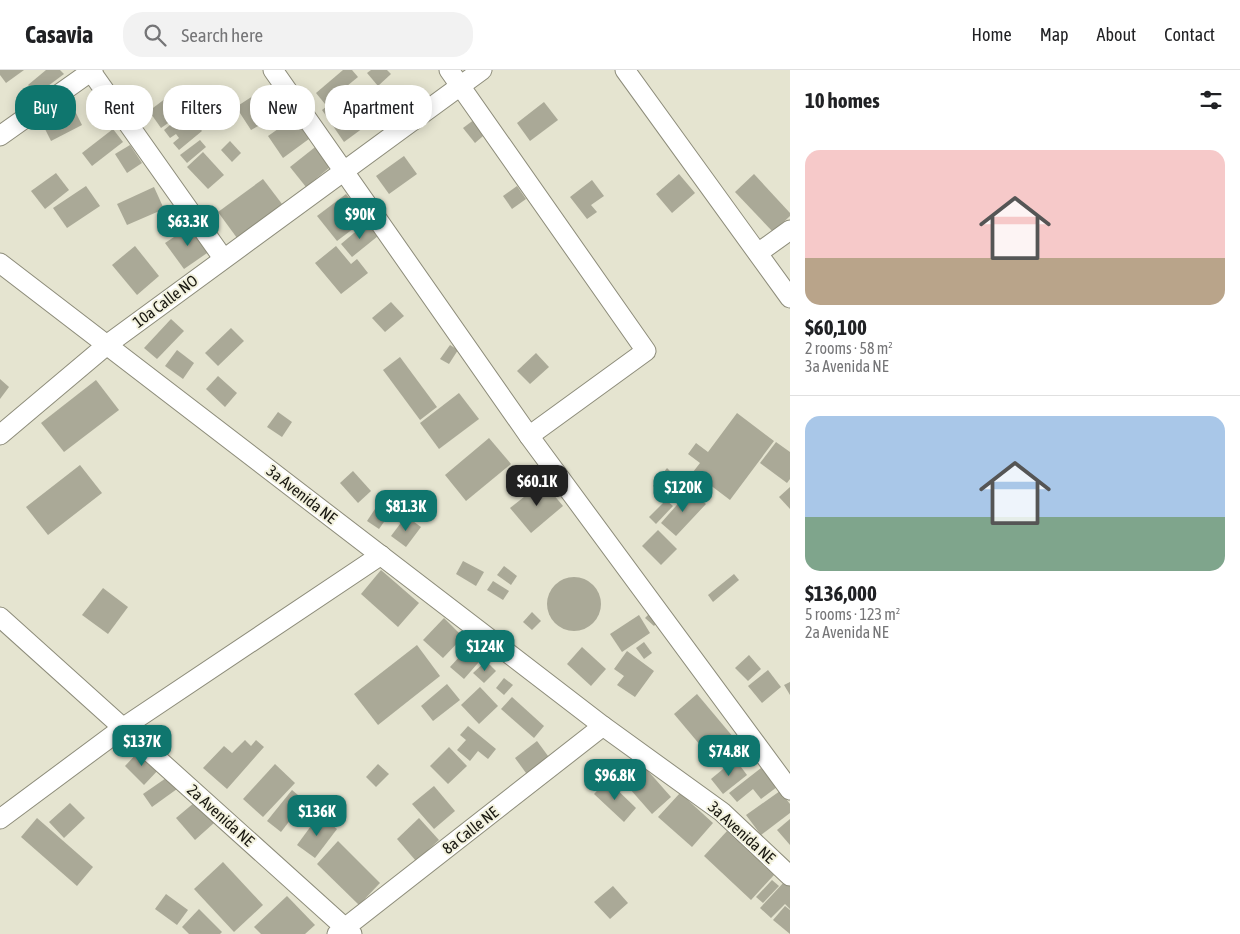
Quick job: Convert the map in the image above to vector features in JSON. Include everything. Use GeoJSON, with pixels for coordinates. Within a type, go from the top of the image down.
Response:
{"type":"FeatureCollection","features":[{"type":"Feature","properties":{"kind":"street"},"geometry":{"type":"LineString","coordinates":[[0,136],[92,70],[223,258]]}},
{"type":"Feature","properties":{"kind":"street"},"geometry":{"type":"LineString","coordinates":[[273,70],[528,436],[790,790]]}},
{"type":"Feature","properties":{"kind":"street"},"geometry":{"type":"LineString","coordinates":[[448,70],[646,351],[528,436]]}},
{"type":"Feature","properties":{"kind":"street","name":"10a Calle NO"},"geometry":{"type":"LineString","coordinates":[[0,435],[108,344],[482,70]]}},
{"type":"Feature","properties":{"kind":"street"},"geometry":{"type":"LineString","coordinates":[[625,70],[790,298]]}},
{"type":"Feature","properties":{"kind":"street"},"geometry":{"type":"LineString","coordinates":[[758,253],[790,230]]}},
{"type":"Feature","properties":{"kind":"street","name":"3a Avenida NE"},"geometry":{"type":"LineString","coordinates":[[0,263],[56,307],[108,344],[603,726],[722,812],[790,876]]}},
{"type":"Feature","properties":{"kind":"street"},"geometry":{"type":"LineString","coordinates":[[0,819],[124,727],[381,555]]}},
{"type":"Feature","properties":{"kind":"street","name":"2a Avenida NE"},"geometry":{"type":"LineString","coordinates":[[0,617],[124,727],[345,932]]}},
{"type":"Feature","properties":{"kind":"street","name":"8a Calle NE"},"geometry":{"type":"LineString","coordinates":[[345,932],[603,726]]}},
{"type":"Feature","properties":{"kind":"building"},"geometry":{"type":"Polygon","coordinates":[[[0,70],[24,70],[6,83],[0,75],[0,70]]]}},
{"type":"Feature","properties":{"kind":"building"},"geometry":{"type":"Polygon","coordinates":[[[46,70],[60,70],[64,74],[49,85],[28,85],[46,70]]]}},
{"type":"Feature","properties":{"kind":"building"},"geometry":{"type":"Polygon","coordinates":[[[343,70],[352,70],[358,77],[348,85],[325,85],[343,70]]]}},
{"type":"Feature","properties":{"kind":"building"},"geometry":{"type":"Polygon","coordinates":[[[371,70],[387,70],[391,74],[377,85],[367,73],[371,70]]]}},
{"type":"Feature","properties":{"kind":"building"},"geometry":{"type":"Polygon","coordinates":[[[325,85],[325,104],[316,93],[325,85]]]}},
{"type":"Feature","properties":{"kind":"building"},"geometry":{"type":"Polygon","coordinates":[[[250,98],[250,128],[240,113],[240,104],[250,98]]]}},
{"type":"Feature","properties":{"kind":"building"},"geometry":{"type":"Polygon","coordinates":[[[163,100],[163,127],[161,128],[153,117],[153,108],[163,100]]]}},
{"type":"Feature","properties":{"kind":"building"},"geometry":{"type":"Polygon","coordinates":[[[544,102],[558,120],[530,141],[517,123],[544,102]]]}},
{"type":"Feature","properties":{"kind":"building"},"geometry":{"type":"Polygon","coordinates":[[[76,113],[82,125],[76,128],[76,113]]]}},
{"type":"Feature","properties":{"kind":"building"},"geometry":{"type":"Polygon","coordinates":[[[479,116],[490,130],[475,143],[463,128],[479,116]]]}},
{"type":"Feature","properties":{"kind":"building"},"geometry":{"type":"Polygon","coordinates":[[[46,130],[72,130],[51,141],[46,130]]]}},
{"type":"Feature","properties":{"kind":"building"},"geometry":{"type":"Polygon","coordinates":[[[112,130],[114,130],[123,142],[92,166],[82,153],[112,130]]]}},
{"type":"Feature","properties":{"kind":"building"},"geometry":{"type":"Polygon","coordinates":[[[164,130],[202,131],[179,150],[173,143],[179,138],[176,134],[170,138],[164,130]]]}},
{"type":"Feature","properties":{"kind":"building"},"geometry":{"type":"Polygon","coordinates":[[[277,130],[309,130],[313,136],[283,158],[268,136],[277,130]]]}},
{"type":"Feature","properties":{"kind":"building"},"geometry":{"type":"Polygon","coordinates":[[[336,130],[360,130],[344,142],[336,130]]]}},
{"type":"Feature","properties":{"kind":"building"},"geometry":{"type":"Polygon","coordinates":[[[200,140],[206,147],[187,163],[180,155],[200,140]]]}},
{"type":"Feature","properties":{"kind":"building"},"geometry":{"type":"Polygon","coordinates":[[[230,141],[241,153],[232,162],[221,150],[230,141]]]}},
{"type":"Feature","properties":{"kind":"building"},"geometry":{"type":"Polygon","coordinates":[[[319,144],[335,163],[306,187],[290,167],[319,144]]]}},
{"type":"Feature","properties":{"kind":"building"},"geometry":{"type":"Polygon","coordinates":[[[130,145],[142,163],[127,173],[115,154],[130,145]]]}},
{"type":"Feature","properties":{"kind":"building"},"geometry":{"type":"Polygon","coordinates":[[[203,152],[224,175],[208,189],[187,167],[203,152]]]}},
{"type":"Feature","properties":{"kind":"building"},"geometry":{"type":"Polygon","coordinates":[[[404,156],[417,174],[389,194],[376,176],[404,156]]]}},
{"type":"Feature","properties":{"kind":"building"},"geometry":{"type":"Polygon","coordinates":[[[56,173],[69,190],[45,209],[31,191],[56,173]]]}},
{"type":"Feature","properties":{"kind":"building"},"geometry":{"type":"Polygon","coordinates":[[[679,174],[695,193],[672,213],[656,194],[679,174]]]}},
{"type":"Feature","properties":{"kind":"building"},"geometry":{"type":"Polygon","coordinates":[[[754,174],[790,213],[790,216],[773,232],[735,192],[754,174]]]}},
{"type":"Feature","properties":{"kind":"building"},"geometry":{"type":"Polygon","coordinates":[[[263,179],[282,204],[237,238],[218,212],[263,179]]]}},
{"type":"Feature","properties":{"kind":"building"},"geometry":{"type":"Polygon","coordinates":[[[592,180],[604,196],[591,205],[597,212],[587,219],[570,197],[592,180]]]}},
{"type":"Feature","properties":{"kind":"building"},"geometry":{"type":"Polygon","coordinates":[[[86,186],[100,206],[67,228],[53,208],[86,186]]]}},
{"type":"Feature","properties":{"kind":"building"},"geometry":{"type":"Polygon","coordinates":[[[517,186],[526,199],[512,209],[503,196],[517,186]]]}},
{"type":"Feature","properties":{"kind":"building"},"geometry":{"type":"Polygon","coordinates":[[[154,187],[164,209],[127,225],[117,204],[154,187]]]}},
{"type":"Feature","properties":{"kind":"building"},"geometry":{"type":"Polygon","coordinates":[[[346,194],[366,219],[337,241],[317,216],[346,194]]]}},
{"type":"Feature","properties":{"kind":"building"},"geometry":{"type":"Polygon","coordinates":[[[367,222],[378,236],[352,257],[341,244],[367,222]]]}},
{"type":"Feature","properties":{"kind":"building"},"geometry":{"type":"Polygon","coordinates":[[[192,225],[210,251],[184,269],[165,243],[192,225]]]}},
{"type":"Feature","properties":{"kind":"building"},"geometry":{"type":"Polygon","coordinates":[[[135,246],[159,276],[137,295],[112,265],[135,246]]]}},
{"type":"Feature","properties":{"kind":"building"},"geometry":{"type":"Polygon","coordinates":[[[336,246],[351,264],[357,259],[368,273],[341,294],[315,263],[336,246]]]}},
{"type":"Feature","properties":{"kind":"building"},"geometry":{"type":"Polygon","coordinates":[[[391,302],[404,316],[385,332],[372,318],[391,302]]]}},
{"type":"Feature","properties":{"kind":"building"},"geometry":{"type":"Polygon","coordinates":[[[171,319],[184,331],[157,359],[144,348],[171,319]]]}},
{"type":"Feature","properties":{"kind":"building"},"geometry":{"type":"Polygon","coordinates":[[[231,328],[244,341],[218,366],[205,353],[231,328]]]}},
{"type":"Feature","properties":{"kind":"building"},"geometry":{"type":"Polygon","coordinates":[[[450,345],[458,350],[449,364],[440,359],[450,345]]]}},
{"type":"Feature","properties":{"kind":"building"},"geometry":{"type":"Polygon","coordinates":[[[177,350],[194,363],[183,379],[165,366],[177,350]]]}},
{"type":"Feature","properties":{"kind":"building"},"geometry":{"type":"Polygon","coordinates":[[[536,353],[549,367],[530,384],[517,371],[536,353]]]}},
{"type":"Feature","properties":{"kind":"building"},"geometry":{"type":"Polygon","coordinates":[[[400,357],[437,407],[420,420],[383,370],[400,357]]]}},
{"type":"Feature","properties":{"kind":"building"},"geometry":{"type":"Polygon","coordinates":[[[218,376],[237,393],[225,407],[206,389],[218,376]]]}},
{"type":"Feature","properties":{"kind":"building"},"geometry":{"type":"Polygon","coordinates":[[[0,379],[9,387],[0,399],[0,379]]]}},
{"type":"Feature","properties":{"kind":"building"},"geometry":{"type":"Polygon","coordinates":[[[96,380],[119,410],[64,452],[41,423],[96,380]]]}},
{"type":"Feature","properties":{"kind":"building"},"geometry":{"type":"Polygon","coordinates":[[[459,393],[479,419],[439,449],[420,423],[459,393]]]}},
{"type":"Feature","properties":{"kind":"building"},"geometry":{"type":"Polygon","coordinates":[[[278,412],[292,422],[282,437],[267,427],[278,412]]]}},
{"type":"Feature","properties":{"kind":"building"},"geometry":{"type":"Polygon","coordinates":[[[737,413],[774,441],[730,500],[693,472],[700,463],[688,454],[696,443],[708,452],[737,413]]]}},
{"type":"Feature","properties":{"kind":"building"},"geometry":{"type":"Polygon","coordinates":[[[489,438],[511,464],[466,501],[445,475],[489,438]]]}},
{"type":"Feature","properties":{"kind":"building"},"geometry":{"type":"Polygon","coordinates":[[[776,442],[790,452],[790,479],[787,483],[760,463],[776,442]]]}},
{"type":"Feature","properties":{"kind":"building"},"geometry":{"type":"Polygon","coordinates":[[[80,465],[102,493],[48,535],[26,507],[80,465]]]}},
{"type":"Feature","properties":{"kind":"building"},"geometry":{"type":"Polygon","coordinates":[[[667,468],[673,474],[659,491],[653,486],[667,468]]]}},
{"type":"Feature","properties":{"kind":"building"},"geometry":{"type":"Polygon","coordinates":[[[353,471],[371,491],[358,503],[340,483],[353,471]]]}},
{"type":"Feature","properties":{"kind":"building"},"geometry":{"type":"Polygon","coordinates":[[[675,476],[689,487],[677,502],[663,490],[675,476]]]}},
{"type":"Feature","properties":{"kind":"building"},"geometry":{"type":"Polygon","coordinates":[[[543,482],[563,506],[531,533],[510,508],[543,482]]]}},
{"type":"Feature","properties":{"kind":"building"},"geometry":{"type":"Polygon","coordinates":[[[790,487],[790,509],[779,497],[790,487]]]}},
{"type":"Feature","properties":{"kind":"building"},"geometry":{"type":"Polygon","coordinates":[[[690,490],[706,504],[676,536],[661,523],[690,490]]]}},
{"type":"Feature","properties":{"kind":"building"},"geometry":{"type":"Polygon","coordinates":[[[666,500],[673,506],[656,524],[649,517],[666,500]]]}},
{"type":"Feature","properties":{"kind":"building"},"geometry":{"type":"Polygon","coordinates":[[[379,503],[391,512],[379,529],[367,521],[379,503]]]}},
{"type":"Feature","properties":{"kind":"building"},"geometry":{"type":"Polygon","coordinates":[[[406,516],[421,527],[406,547],[391,536],[406,516]]]}},
{"type":"Feature","properties":{"kind":"building"},"geometry":{"type":"Polygon","coordinates":[[[658,530],[677,549],[661,565],[642,546],[658,530]]]}},
{"type":"Feature","properties":{"kind":"building"},"geometry":{"type":"Polygon","coordinates":[[[463,561],[484,572],[476,586],[456,574],[463,561]]]}},
{"type":"Feature","properties":{"kind":"building"},"geometry":{"type":"Polygon","coordinates":[[[504,566],[517,576],[511,585],[497,575],[504,566]]]}},
{"type":"Feature","properties":{"kind":"building"},"geometry":{"type":"Polygon","coordinates":[[[381,570],[419,603],[398,627],[361,594],[381,570]]]}},
{"type":"Feature","properties":{"kind":"building"},"geometry":{"type":"Polygon","coordinates":[[[734,574],[739,580],[713,602],[708,595],[734,574]]]}},
{"type":"Feature","properties":{"kind":"building"},"geometry":{"type":"Polygon","coordinates":[[[574,577],[584,579],[593,585],[599,594],[601,604],[599,614],[593,623],[584,629],[574,631],[564,629],[555,623],[549,614],[547,604],[549,594],[555,585],[564,579],[574,577]]]}},
{"type":"Feature","properties":{"kind":"building"},"geometry":{"type":"Polygon","coordinates":[[[493,581],[509,591],[503,600],[487,590],[493,581]]]}},
{"type":"Feature","properties":{"kind":"building"},"geometry":{"type":"Polygon","coordinates":[[[103,588],[128,607],[108,634],[82,615],[103,588]]]}},
{"type":"Feature","properties":{"kind":"building"},"geometry":{"type":"Polygon","coordinates":[[[654,609],[662,617],[654,626],[645,618],[654,609]]]}},
{"type":"Feature","properties":{"kind":"building"},"geometry":{"type":"Polygon","coordinates":[[[532,612],[541,621],[532,630],[523,622],[532,612]]]}},
{"type":"Feature","properties":{"kind":"building"},"geometry":{"type":"Polygon","coordinates":[[[639,615],[650,633],[622,652],[610,634],[639,615]]]}},
{"type":"Feature","properties":{"kind":"building"},"geometry":{"type":"Polygon","coordinates":[[[444,618],[463,637],[443,658],[423,640],[444,618]]]}},
{"type":"Feature","properties":{"kind":"building"},"geometry":{"type":"Polygon","coordinates":[[[644,642],[652,653],[644,659],[636,648],[644,642]]]}},
{"type":"Feature","properties":{"kind":"building"},"geometry":{"type":"Polygon","coordinates":[[[472,643],[485,655],[464,679],[450,667],[472,643]]]}},
{"type":"Feature","properties":{"kind":"building"},"geometry":{"type":"Polygon","coordinates":[[[417,645],[440,676],[378,725],[354,694],[417,645]]]}},
{"type":"Feature","properties":{"kind":"building"},"geometry":{"type":"Polygon","coordinates":[[[582,647],[606,669],[591,686],[567,664],[582,647]]]}},
{"type":"Feature","properties":{"kind":"building"},"geometry":{"type":"Polygon","coordinates":[[[627,651],[654,671],[635,697],[617,685],[624,676],[614,669],[627,651]]]}},
{"type":"Feature","properties":{"kind":"building"},"geometry":{"type":"Polygon","coordinates":[[[749,655],[761,669],[748,681],[735,668],[749,655]]]}},
{"type":"Feature","properties":{"kind":"building"},"geometry":{"type":"Polygon","coordinates":[[[486,661],[496,671],[484,683],[473,673],[486,661]]]}},
{"type":"Feature","properties":{"kind":"building"},"geometry":{"type":"Polygon","coordinates":[[[768,670],[781,687],[762,703],[748,686],[768,670]]]}},
{"type":"Feature","properties":{"kind":"building"},"geometry":{"type":"Polygon","coordinates":[[[504,678],[513,685],[504,695],[496,688],[504,678]]]}},
{"type":"Feature","properties":{"kind":"building"},"geometry":{"type":"Polygon","coordinates":[[[790,682],[790,695],[784,685],[790,682]]]}},
{"type":"Feature","properties":{"kind":"building"},"geometry":{"type":"Polygon","coordinates":[[[447,684],[460,700],[433,721],[421,706],[447,684]]]}},
{"type":"Feature","properties":{"kind":"building"},"geometry":{"type":"Polygon","coordinates":[[[480,687],[498,706],[479,724],[461,705],[480,687]]]}},
{"type":"Feature","properties":{"kind":"building"},"geometry":{"type":"Polygon","coordinates":[[[697,694],[734,738],[711,758],[674,714],[697,694]]]}},
{"type":"Feature","properties":{"kind":"building"},"geometry":{"type":"Polygon","coordinates":[[[512,697],[544,726],[534,738],[501,709],[512,697]]]}},
{"type":"Feature","properties":{"kind":"building"},"geometry":{"type":"Polygon","coordinates":[[[468,726],[496,749],[488,759],[478,751],[470,761],[457,750],[466,740],[460,735],[468,726]]]}},
{"type":"Feature","properties":{"kind":"building"},"geometry":{"type":"Polygon","coordinates":[[[740,737],[755,753],[743,765],[728,749],[740,737]]]}},
{"type":"Feature","properties":{"kind":"building"},"geometry":{"type":"Polygon","coordinates":[[[245,740],[251,746],[256,740],[264,747],[227,789],[203,768],[224,746],[232,753],[245,740]]]}},
{"type":"Feature","properties":{"kind":"building"},"geometry":{"type":"Polygon","coordinates":[[[537,741],[551,760],[529,777],[515,758],[537,741]]]}},
{"type":"Feature","properties":{"kind":"building"},"geometry":{"type":"Polygon","coordinates":[[[449,747],[467,766],[448,784],[430,766],[449,747]]]}},
{"type":"Feature","properties":{"kind":"building"},"geometry":{"type":"Polygon","coordinates":[[[141,749],[160,768],[144,785],[125,766],[141,749]]]}},
{"type":"Feature","properties":{"kind":"building"},"geometry":{"type":"Polygon","coordinates":[[[735,759],[747,775],[723,794],[711,779],[735,759]]]}},
{"type":"Feature","properties":{"kind":"building"},"geometry":{"type":"Polygon","coordinates":[[[641,763],[671,797],[652,814],[622,780],[641,763]]]}},
{"type":"Feature","properties":{"kind":"building"},"geometry":{"type":"Polygon","coordinates":[[[275,764],[295,783],[263,817],[243,799],[275,764]]]}},
{"type":"Feature","properties":{"kind":"building"},"geometry":{"type":"Polygon","coordinates":[[[378,764],[389,774],[376,787],[366,777],[378,764]]]}},
{"type":"Feature","properties":{"kind":"building"},"geometry":{"type":"Polygon","coordinates":[[[761,768],[777,787],[761,799],[753,789],[737,802],[729,793],[761,768]]]}},
{"type":"Feature","properties":{"kind":"building"},"geometry":{"type":"Polygon","coordinates":[[[169,776],[177,789],[152,807],[143,794],[169,776]]]}},
{"type":"Feature","properties":{"kind":"building"},"geometry":{"type":"Polygon","coordinates":[[[607,780],[636,808],[624,822],[594,794],[607,780]]]}},
{"type":"Feature","properties":{"kind":"building"},"geometry":{"type":"Polygon","coordinates":[[[434,786],[455,811],[434,829],[412,804],[434,786]]]}},
{"type":"Feature","properties":{"kind":"building"},"geometry":{"type":"Polygon","coordinates":[[[292,790],[305,801],[281,832],[267,821],[292,790]]]}},
{"type":"Feature","properties":{"kind":"building"},"geometry":{"type":"Polygon","coordinates":[[[780,791],[790,804],[790,813],[761,835],[746,815],[780,791]]]}},
{"type":"Feature","properties":{"kind":"building"},"geometry":{"type":"Polygon","coordinates":[[[680,793],[713,823],[692,847],[658,817],[680,793]]]}},
{"type":"Feature","properties":{"kind":"building"},"geometry":{"type":"Polygon","coordinates":[[[195,802],[214,823],[195,840],[176,818],[195,802]]]}},
{"type":"Feature","properties":{"kind":"building"},"geometry":{"type":"Polygon","coordinates":[[[70,803],[85,818],[64,838],[49,822],[70,803]]]}},
{"type":"Feature","properties":{"kind":"building"},"geometry":{"type":"Polygon","coordinates":[[[319,815],[337,829],[315,858],[297,845],[319,815]]]}},
{"type":"Feature","properties":{"kind":"building"},"geometry":{"type":"Polygon","coordinates":[[[37,818],[93,867],[77,886],[21,837],[37,818]]]}},
{"type":"Feature","properties":{"kind":"building"},"geometry":{"type":"Polygon","coordinates":[[[419,818],[439,840],[416,861],[397,839],[419,818]]]}},
{"type":"Feature","properties":{"kind":"building"},"geometry":{"type":"Polygon","coordinates":[[[790,819],[790,845],[777,830],[790,819]]]}},
{"type":"Feature","properties":{"kind":"building"},"geometry":{"type":"Polygon","coordinates":[[[727,831],[774,875],[751,900],[704,856],[727,831]]]}},
{"type":"Feature","properties":{"kind":"building"},"geometry":{"type":"Polygon","coordinates":[[[338,841],[380,883],[359,905],[317,864],[338,841]]]}},
{"type":"Feature","properties":{"kind":"building"},"geometry":{"type":"Polygon","coordinates":[[[223,862],[263,905],[234,932],[194,889],[223,862]]]}},
{"type":"Feature","properties":{"kind":"building"},"geometry":{"type":"Polygon","coordinates":[[[772,880],[779,886],[763,903],[756,897],[772,880]]]}},
{"type":"Feature","properties":{"kind":"building"},"geometry":{"type":"Polygon","coordinates":[[[786,880],[790,881],[790,909],[785,904],[771,918],[760,908],[786,880]]]}},
{"type":"Feature","properties":{"kind":"building"},"geometry":{"type":"Polygon","coordinates":[[[613,886],[628,903],[610,919],[594,902],[613,886]]]}},
{"type":"Feature","properties":{"kind":"building"},"geometry":{"type":"Polygon","coordinates":[[[166,894],[188,910],[177,925],[155,909],[166,894]]]}},
{"type":"Feature","properties":{"kind":"building"},"geometry":{"type":"Polygon","coordinates":[[[287,896],[315,925],[305,934],[261,934],[254,927],[287,896]]]}},
{"type":"Feature","properties":{"kind":"building"},"geometry":{"type":"Polygon","coordinates":[[[785,906],[790,910],[790,934],[773,920],[785,906]]]}},
{"type":"Feature","properties":{"kind":"building"},"geometry":{"type":"Polygon","coordinates":[[[199,909],[222,932],[220,934],[189,934],[182,927],[199,909]]]}}]}
